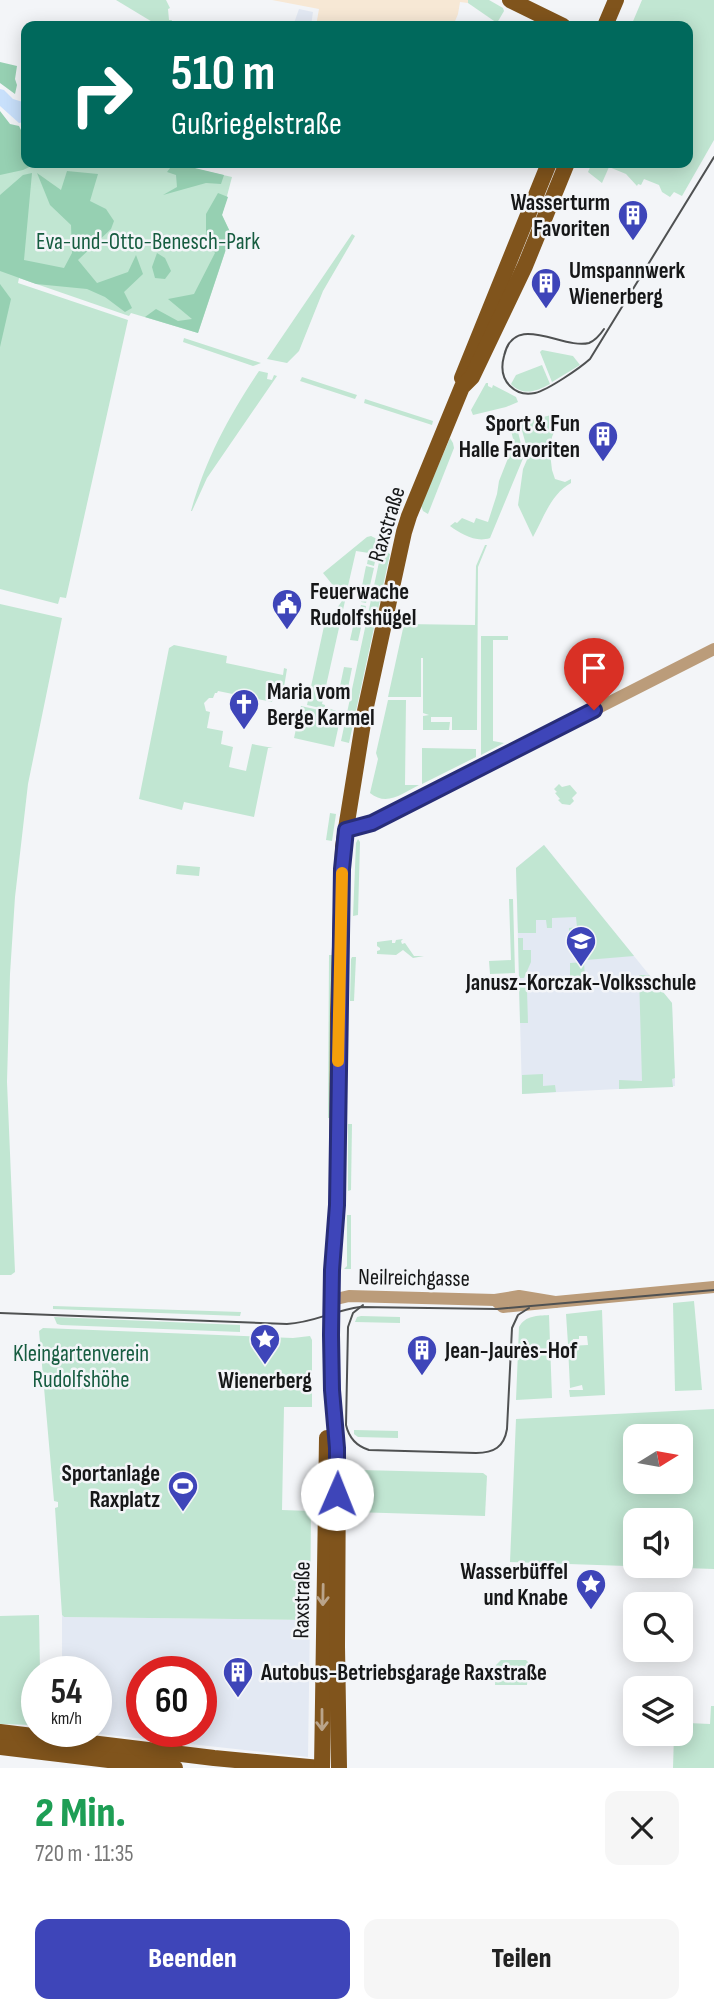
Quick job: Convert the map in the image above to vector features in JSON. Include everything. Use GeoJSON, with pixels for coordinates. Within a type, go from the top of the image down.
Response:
{"type":"FeatureCollection","features":[{"type":"Feature","properties":{"kind":"main road"},"geometry":{"type":"LineString","coordinates":[[510,0],[553,21]]}},
{"type":"Feature","properties":{"kind":"main road"},"geometry":{"type":"LineString","coordinates":[[607,21],[616,0]]}},
{"type":"Feature","properties":{"kind":"main road"},"geometry":{"type":"LineString","coordinates":[[619,21],[627,0]]}},
{"type":"Feature","properties":{"kind":"main road","name":"Raxstraße"},"geometry":{"type":"LineString","coordinates":[[339,1768],[338,1460],[332,1390],[332,1300],[337,1205],[342,869],[346,830],[365,711],[404,532],[462,387],[463,374],[547,168]]}},
{"type":"Feature","properties":{"kind":"main road","name":"Raxstraße"},"geometry":{"type":"LineString","coordinates":[[462,387],[472,377],[520,278],[566,168]]}},
{"type":"Feature","properties":{"kind":"main road","name":"Raxstraße"},"geometry":{"type":"LineString","coordinates":[[321,1768],[327,1441],[332,1390]]}},
{"type":"Feature","properties":{"kind":"main road"},"geometry":{"type":"LineString","coordinates":[[0,1732],[321,1768]]}},
{"type":"Feature","properties":{"kind":"main road"},"geometry":{"type":"LineString","coordinates":[[0,1747],[175,1768]]}},
{"type":"Feature","properties":{"kind":"street"},"geometry":{"type":"LineString","coordinates":[[346,830],[372,823],[714,649]]}},
{"type":"Feature","properties":{"kind":"street","name":"Neilreichgasse"},"geometry":{"type":"LineString","coordinates":[[332,1300],[349,1296],[499,1303],[519,1296],[555,1302],[714,1287]]}},
{"type":"Feature","properties":{"kind":"shaded area"},"geometry":{"type":"Polygon","coordinates":[[[272,0],[468,0],[468,3],[460,2],[455,21],[317,21],[319,9],[272,0]]]}},
{"type":"Feature","properties":{"kind":"shaded area"},"geometry":{"type":"Polygon","coordinates":[[[299,9],[313,12],[312,21],[295,21],[299,9]]]}},
{"type":"Feature","properties":{"kind":"shaded area","name":"Janusz-Korczak-Volksschule"},"geometry":{"type":"Polygon","coordinates":[[[544,845],[672,1003],[675,1086],[522,1094],[516,868],[544,845]]]}},
{"type":"Feature","properties":{"kind":"shaded area","name":"Autobus-Betriebsgarage Raxstraße"},"geometry":{"type":"Polygon","coordinates":[[[62,1615],[310,1620],[308,1757],[217,1747],[217,1656],[126,1656],[126,1737],[112,1735],[112,1656],[62,1656],[62,1615]]]}},
{"type":"Feature","properties":{"kind":"green space"},"geometry":{"type":"Polygon","coordinates":[[[116,0],[166,0],[170,8],[169,20],[172,21],[151,21],[116,0]]]}},
{"type":"Feature","properties":{"kind":"green space"},"geometry":{"type":"Polygon","coordinates":[[[468,0],[489,0],[504,11],[498,21],[494,21],[468,3],[468,0]]]}},
{"type":"Feature","properties":{"kind":"green space"},"geometry":{"type":"Polygon","coordinates":[[[642,0],[714,0],[714,140],[682,196],[674,192],[670,197],[662,192],[659,185],[644,179],[641,185],[637,186],[626,174],[611,168],[693,168],[693,21],[633,21],[642,0]]]}},
{"type":"Feature","properties":{"kind":"green space"},"geometry":{"type":"Polygon","coordinates":[[[0,62],[17,66],[15,94],[0,83],[0,62]]]}},
{"type":"Feature","properties":{"kind":"green space"},"geometry":{"type":"Polygon","coordinates":[[[0,111],[10,124],[19,126],[21,130],[21,168],[27,168],[0,175],[0,111]]]}},
{"type":"Feature","properties":{"kind":"green space","name":"Eva-und-Otto-Benesch-Park"},"geometry":{"type":"Polygon","coordinates":[[[0,124],[8,136],[21,139],[21,168],[192,168],[232,177],[222,215],[231,234],[198,333],[131,313],[129,316],[19,278],[18,283],[128,320],[66,598],[60,597],[58,604],[0,589],[0,124]]]}},
{"type":"Feature","properties":{"kind":"green space"},"geometry":{"type":"Polygon","coordinates":[[[170,168],[195,168],[224,175],[221,184],[206,183],[163,195],[177,187],[176,175],[167,172],[170,168]]]}},
{"type":"Feature","properties":{"kind":"green space"},"geometry":{"type":"Polygon","coordinates":[[[590,168],[609,168],[602,183],[588,172],[590,168]]]}},
{"type":"Feature","properties":{"kind":"green space"},"geometry":{"type":"Polygon","coordinates":[[[67,171],[98,174],[90,201],[106,209],[114,221],[111,229],[78,260],[97,283],[128,272],[136,255],[143,274],[124,292],[132,308],[125,312],[105,297],[87,289],[36,284],[0,271],[0,195],[23,175],[32,173],[24,260],[64,268],[72,253],[71,225],[50,205],[37,173],[61,190],[67,171]]]}},
{"type":"Feature","properties":{"kind":"green space"},"geometry":{"type":"Polygon","coordinates":[[[218,193],[228,197],[222,215],[231,234],[198,333],[145,317],[156,309],[178,321],[192,319],[168,299],[194,294],[215,253],[206,240],[206,214],[218,193]]]}},
{"type":"Feature","properties":{"kind":"green space"},"geometry":{"type":"Polygon","coordinates":[[[352,234],[355,236],[323,291],[299,351],[287,363],[267,359],[352,234]]]}},
{"type":"Feature","properties":{"kind":"green space"},"geometry":{"type":"Polygon","coordinates":[[[157,253],[165,258],[171,271],[165,279],[155,278],[152,267],[157,253]]]}},
{"type":"Feature","properties":{"kind":"green space"},"geometry":{"type":"Polygon","coordinates":[[[0,284],[11,299],[0,347],[0,284]]]}},
{"type":"Feature","properties":{"kind":"green space"},"geometry":{"type":"Polygon","coordinates":[[[184,338],[261,363],[253,366],[183,342],[184,338]]]}},
{"type":"Feature","properties":{"kind":"green space"},"geometry":{"type":"Polygon","coordinates":[[[542,350],[573,356],[580,365],[552,382],[540,352],[542,350]]]}},
{"type":"Feature","properties":{"kind":"green space"},"geometry":{"type":"Polygon","coordinates":[[[542,365],[550,384],[540,389],[524,391],[511,384],[516,375],[542,365]]]}},
{"type":"Feature","properties":{"kind":"green space"},"geometry":{"type":"Polygon","coordinates":[[[259,371],[268,373],[267,379],[272,380],[274,375],[277,376],[207,478],[191,511],[219,438],[259,371]]]}},
{"type":"Feature","properties":{"kind":"green space"},"geometry":{"type":"Polygon","coordinates":[[[302,377],[357,395],[355,399],[300,381],[302,377]]]}},
{"type":"Feature","properties":{"kind":"green space"},"geometry":{"type":"Polygon","coordinates":[[[486,383],[516,397],[518,402],[473,415],[471,410],[486,383]]]}},
{"type":"Feature","properties":{"kind":"green space"},"geometry":{"type":"Polygon","coordinates":[[[365,399],[433,421],[432,425],[364,403],[365,399]]]}},
{"type":"Feature","properties":{"kind":"green space"},"geometry":{"type":"Polygon","coordinates":[[[555,414],[558,422],[550,453],[552,470],[555,479],[565,482],[571,479],[571,483],[553,500],[533,537],[518,505],[523,469],[532,448],[526,445],[520,423],[555,414]]]}},
{"type":"Feature","properties":{"kind":"green space"},"geometry":{"type":"Polygon","coordinates":[[[516,424],[524,456],[490,538],[474,539],[464,535],[450,526],[462,518],[474,523],[476,518],[488,522],[499,481],[514,443],[510,426],[516,424]]]}},
{"type":"Feature","properties":{"kind":"green space"},"geometry":{"type":"Polygon","coordinates":[[[450,438],[454,448],[428,514],[421,506],[450,438]]]}},
{"type":"Feature","properties":{"kind":"green space"},"geometry":{"type":"Polygon","coordinates":[[[371,536],[379,543],[374,566],[367,564],[369,553],[356,551],[344,599],[323,573],[371,536]]]}},
{"type":"Feature","properties":{"kind":"green space"},"geometry":{"type":"Polygon","coordinates":[[[485,545],[478,567],[477,730],[452,730],[452,717],[431,717],[431,722],[450,722],[449,730],[423,730],[423,716],[429,715],[423,713],[423,658],[421,697],[388,697],[404,624],[475,625],[476,566],[485,545]]]}},
{"type":"Feature","properties":{"kind":"green space"},"geometry":{"type":"Polygon","coordinates":[[[382,548],[389,549],[390,554],[349,743],[341,741],[382,548]]]}},
{"type":"Feature","properties":{"kind":"green space"},"geometry":{"type":"Polygon","coordinates":[[[366,566],[374,568],[366,603],[361,602],[361,591],[366,566]]]}},
{"type":"Feature","properties":{"kind":"green space"},"geometry":{"type":"Polygon","coordinates":[[[342,601],[345,601],[322,704],[342,713],[307,705],[326,617],[330,618],[342,601]]]}},
{"type":"Feature","properties":{"kind":"green space"},"geometry":{"type":"Polygon","coordinates":[[[0,604],[62,618],[28,784],[15,897],[7,1082],[15,1272],[11,1275],[0,1275],[0,604]]]}},
{"type":"Feature","properties":{"kind":"green space"},"geometry":{"type":"Polygon","coordinates":[[[361,605],[366,606],[358,641],[350,640],[355,618],[357,619],[361,605]]]}},
{"type":"Feature","properties":{"kind":"green space"},"geometry":{"type":"Polygon","coordinates":[[[481,636],[508,636],[508,640],[493,640],[493,741],[504,743],[481,755],[481,636]]]}},
{"type":"Feature","properties":{"kind":"green space"},"geometry":{"type":"Polygon","coordinates":[[[174,645],[227,656],[226,663],[283,675],[284,668],[287,669],[283,693],[273,696],[272,702],[218,691],[204,703],[206,711],[210,712],[207,728],[223,731],[221,744],[233,747],[229,767],[246,771],[252,744],[273,748],[268,748],[254,817],[184,802],[182,810],[139,799],[169,648],[174,645]]]}},
{"type":"Feature","properties":{"kind":"green space"},"geometry":{"type":"Polygon","coordinates":[[[344,667],[352,668],[347,693],[339,691],[344,667]]]}},
{"type":"Feature","properties":{"kind":"green space"},"geometry":{"type":"Polygon","coordinates":[[[388,700],[406,700],[405,785],[419,785],[395,797],[383,799],[370,793],[388,700]]]}},
{"type":"Feature","properties":{"kind":"green space"},"geometry":{"type":"Polygon","coordinates":[[[301,706],[341,715],[334,747],[294,738],[301,706]]]}},
{"type":"Feature","properties":{"kind":"green space"},"geometry":{"type":"Polygon","coordinates":[[[422,748],[476,749],[476,757],[422,784],[422,748]]]}},
{"type":"Feature","properties":{"kind":"green space"},"geometry":{"type":"Polygon","coordinates":[[[559,784],[562,787],[570,785],[577,793],[570,805],[562,804],[558,800],[560,799],[554,789],[559,784]]]}},
{"type":"Feature","properties":{"kind":"green space"},"geometry":{"type":"Polygon","coordinates":[[[330,813],[336,814],[332,841],[326,840],[330,813]]]}},
{"type":"Feature","properties":{"kind":"green space"},"geometry":{"type":"Polygon","coordinates":[[[358,839],[358,915],[353,916],[356,843],[358,839]]]}},
{"type":"Feature","properties":{"kind":"green space"},"geometry":{"type":"Polygon","coordinates":[[[544,845],[634,956],[586,960],[582,956],[581,935],[569,935],[569,928],[577,927],[576,917],[552,918],[552,928],[547,928],[546,920],[536,920],[536,933],[518,933],[516,868],[544,845]]]}},
{"type":"Feature","properties":{"kind":"green space"},"geometry":{"type":"Polygon","coordinates":[[[177,865],[200,867],[199,876],[176,874],[177,865]]]}},
{"type":"Feature","properties":{"kind":"green space"},"geometry":{"type":"Polygon","coordinates":[[[509,899],[513,899],[515,973],[490,974],[489,961],[511,960],[509,899]]]}},
{"type":"Feature","properties":{"kind":"green space"},"geometry":{"type":"Polygon","coordinates":[[[518,938],[523,938],[523,950],[531,950],[531,962],[524,978],[519,978],[518,938]]]}},
{"type":"Feature","properties":{"kind":"green space"},"geometry":{"type":"Polygon","coordinates":[[[403,939],[402,944],[405,943],[414,956],[424,956],[413,958],[403,950],[396,955],[377,954],[380,948],[377,942],[392,940],[392,943],[395,943],[396,940],[403,939]]]}},
{"type":"Feature","properties":{"kind":"green space"},"geometry":{"type":"Polygon","coordinates":[[[329,955],[332,955],[328,1118],[329,955]]]}},
{"type":"Feature","properties":{"kind":"green space"},"geometry":{"type":"Polygon","coordinates":[[[356,957],[354,1001],[350,1001],[351,959],[356,957]]]}},
{"type":"Feature","properties":{"kind":"green space"},"geometry":{"type":"Polygon","coordinates":[[[584,962],[585,978],[570,978],[570,963],[584,962]]]}},
{"type":"Feature","properties":{"kind":"green space"},"geometry":{"type":"Polygon","coordinates":[[[639,975],[649,975],[672,1003],[675,1078],[672,1079],[673,1087],[619,1089],[619,1080],[642,1081],[639,975]]]}},
{"type":"Feature","properties":{"kind":"green space"},"geometry":{"type":"Polygon","coordinates":[[[519,983],[524,983],[527,991],[528,1023],[520,1023],[519,983]]]}},
{"type":"Feature","properties":{"kind":"green space"},"geometry":{"type":"Polygon","coordinates":[[[543,1074],[543,1086],[555,1085],[556,1092],[522,1094],[522,1075],[543,1074]]]}},
{"type":"Feature","properties":{"kind":"green space"},"geometry":{"type":"Polygon","coordinates":[[[348,1124],[352,1124],[351,1190],[348,1191],[348,1124]]]}},
{"type":"Feature","properties":{"kind":"green space"},"geometry":{"type":"Polygon","coordinates":[[[347,1215],[351,1215],[351,1269],[344,1269],[347,1266],[347,1215]]]}},
{"type":"Feature","properties":{"kind":"green space"},"geometry":{"type":"Polygon","coordinates":[[[694,1301],[702,1390],[675,1391],[673,1303],[694,1301]]]}},
{"type":"Feature","properties":{"kind":"green space"},"geometry":{"type":"Polygon","coordinates":[[[53,1306],[241,1312],[240,1316],[53,1309],[53,1306]]]}},
{"type":"Feature","properties":{"kind":"green space"},"geometry":{"type":"Polygon","coordinates":[[[602,1310],[605,1395],[570,1397],[569,1390],[583,1390],[582,1385],[570,1388],[568,1346],[588,1345],[587,1336],[579,1336],[579,1339],[573,1339],[573,1343],[568,1344],[566,1314],[602,1310]]]}},
{"type":"Feature","properties":{"kind":"green space"},"geometry":{"type":"Polygon","coordinates":[[[549,1315],[552,1398],[516,1400],[519,1327],[528,1318],[549,1315]]]}},
{"type":"Feature","properties":{"kind":"green space"},"geometry":{"type":"Polygon","coordinates":[[[54,1317],[240,1325],[240,1332],[61,1325],[57,1324],[54,1317]]]}},
{"type":"Feature","properties":{"kind":"green space"},"geometry":{"type":"Polygon","coordinates":[[[357,1317],[400,1317],[400,1323],[355,1322],[357,1317]]]}},
{"type":"Feature","properties":{"kind":"green space","name":"Sportanlage Raxplatz"},"geometry":{"type":"Polygon","coordinates":[[[43,1328],[293,1338],[310,1336],[312,1407],[284,1407],[282,1510],[311,1511],[310,1620],[62,1615],[55,1508],[58,1507],[58,1502],[54,1501],[39,1331],[43,1328]]]}},
{"type":"Feature","properties":{"kind":"green space"},"geometry":{"type":"Polygon","coordinates":[[[714,1409],[714,1569],[693,1568],[693,1508],[623,1508],[623,1566],[510,1562],[516,1419],[714,1409]]]}},
{"type":"Feature","properties":{"kind":"green space"},"geometry":{"type":"Polygon","coordinates":[[[354,1430],[398,1431],[398,1438],[358,1437],[354,1430]]]}},
{"type":"Feature","properties":{"kind":"green space"},"geometry":{"type":"Polygon","coordinates":[[[360,1470],[483,1473],[487,1476],[485,1516],[353,1512],[353,1476],[360,1470]]]}},
{"type":"Feature","properties":{"kind":"green space"},"geometry":{"type":"Polygon","coordinates":[[[39,1615],[40,1656],[21,1656],[21,1725],[0,1724],[0,1616],[39,1615]]]}},
{"type":"Feature","properties":{"kind":"green space"},"geometry":{"type":"Polygon","coordinates":[[[501,1660],[526,1660],[529,1663],[527,1685],[495,1685],[496,1665],[501,1660]]]}},
{"type":"Feature","properties":{"kind":"green space"},"geometry":{"type":"Polygon","coordinates":[[[711,1706],[714,1706],[714,1768],[673,1768],[674,1746],[693,1746],[693,1723],[710,1724],[711,1706]]]}},
{"type":"Feature","properties":{"kind":"water"},"geometry":{"type":"Polygon","coordinates":[[[0,89],[21,101],[21,123],[19,123],[0,106],[0,89]]]}},
{"type":"Feature","properties":{"kind":"tram line"},"geometry":{"type":"LineString","coordinates":[[604,329],[589,343],[578,344],[540,335],[518,336],[509,343],[504,356],[502,368],[505,379],[519,392],[535,393],[572,373],[590,359],[714,157]]}},
{"type":"Feature","properties":{"kind":"tram line"},"geometry":{"type":"LineString","coordinates":[[0,1313],[287,1324],[360,1307],[497,1309],[714,1290]]}},
{"type":"Feature","properties":{"kind":"tram line"},"geometry":{"type":"LineString","coordinates":[[363,1305],[353,1313],[348,1327],[346,1425],[351,1438],[369,1450],[476,1453],[497,1448],[506,1435],[512,1328],[518,1315],[529,1308]]}},
{"type":"Feature","properties":{"kind":"slow traffic"},"geometry":{"type":"LineString","coordinates":[[338,1061],[342,873]]}},
{"type":"Feature","properties":{"kind":"place","name":"Wasserturm Favoriten"},"geometry":{"type":"Point","coordinates":[633,242]}},
{"type":"Feature","properties":{"kind":"place","name":"Umspannwerk Wienerberg"},"geometry":{"type":"Point","coordinates":[546,310]}},
{"type":"Feature","properties":{"kind":"place","name":"Sport & Fun Halle Favoriten"},"geometry":{"type":"Point","coordinates":[603,463]}},
{"type":"Feature","properties":{"kind":"place","name":"Feuerwache Rudolfshügel"},"geometry":{"type":"Point","coordinates":[287,631]}},
{"type":"Feature","properties":{"kind":"place","name":"Maria vom Berge Karmel"},"geometry":{"type":"Point","coordinates":[244,731]}},
{"type":"Feature","properties":{"kind":"place","name":"Janusz-Korczak-Volksschule"},"geometry":{"type":"Point","coordinates":[581,968]}},
{"type":"Feature","properties":{"kind":"place","name":"Wienerberg"},"geometry":{"type":"Point","coordinates":[265,1366]}},
{"type":"Feature","properties":{"kind":"place","name":"Jean-Jaurès-Hof"},"geometry":{"type":"Point","coordinates":[422,1377]}},
{"type":"Feature","properties":{"kind":"place","name":"Sportanlage Raxplatz"},"geometry":{"type":"Point","coordinates":[183,1513]}},
{"type":"Feature","properties":{"kind":"place","name":"Wasserbüffel und Knabe"},"geometry":{"type":"Point","coordinates":[591,1611]}},
{"type":"Feature","properties":{"kind":"place","name":"Autobus-Betriebsgarage Raxstraße"},"geometry":{"type":"Point","coordinates":[238,1699]}},
{"type":"Feature","properties":{"kind":"route"},"geometry":{"type":"LineString","coordinates":[[337,1494],[331,1335],[337,1205],[342,869],[346,830],[372,823],[594,710]]}},
{"type":"Feature","properties":{"kind":"park label","name":"Kleingartenverein Rudolfshöhe"},"geometry":{"type":"Point","coordinates":[81,1366]}}]}
